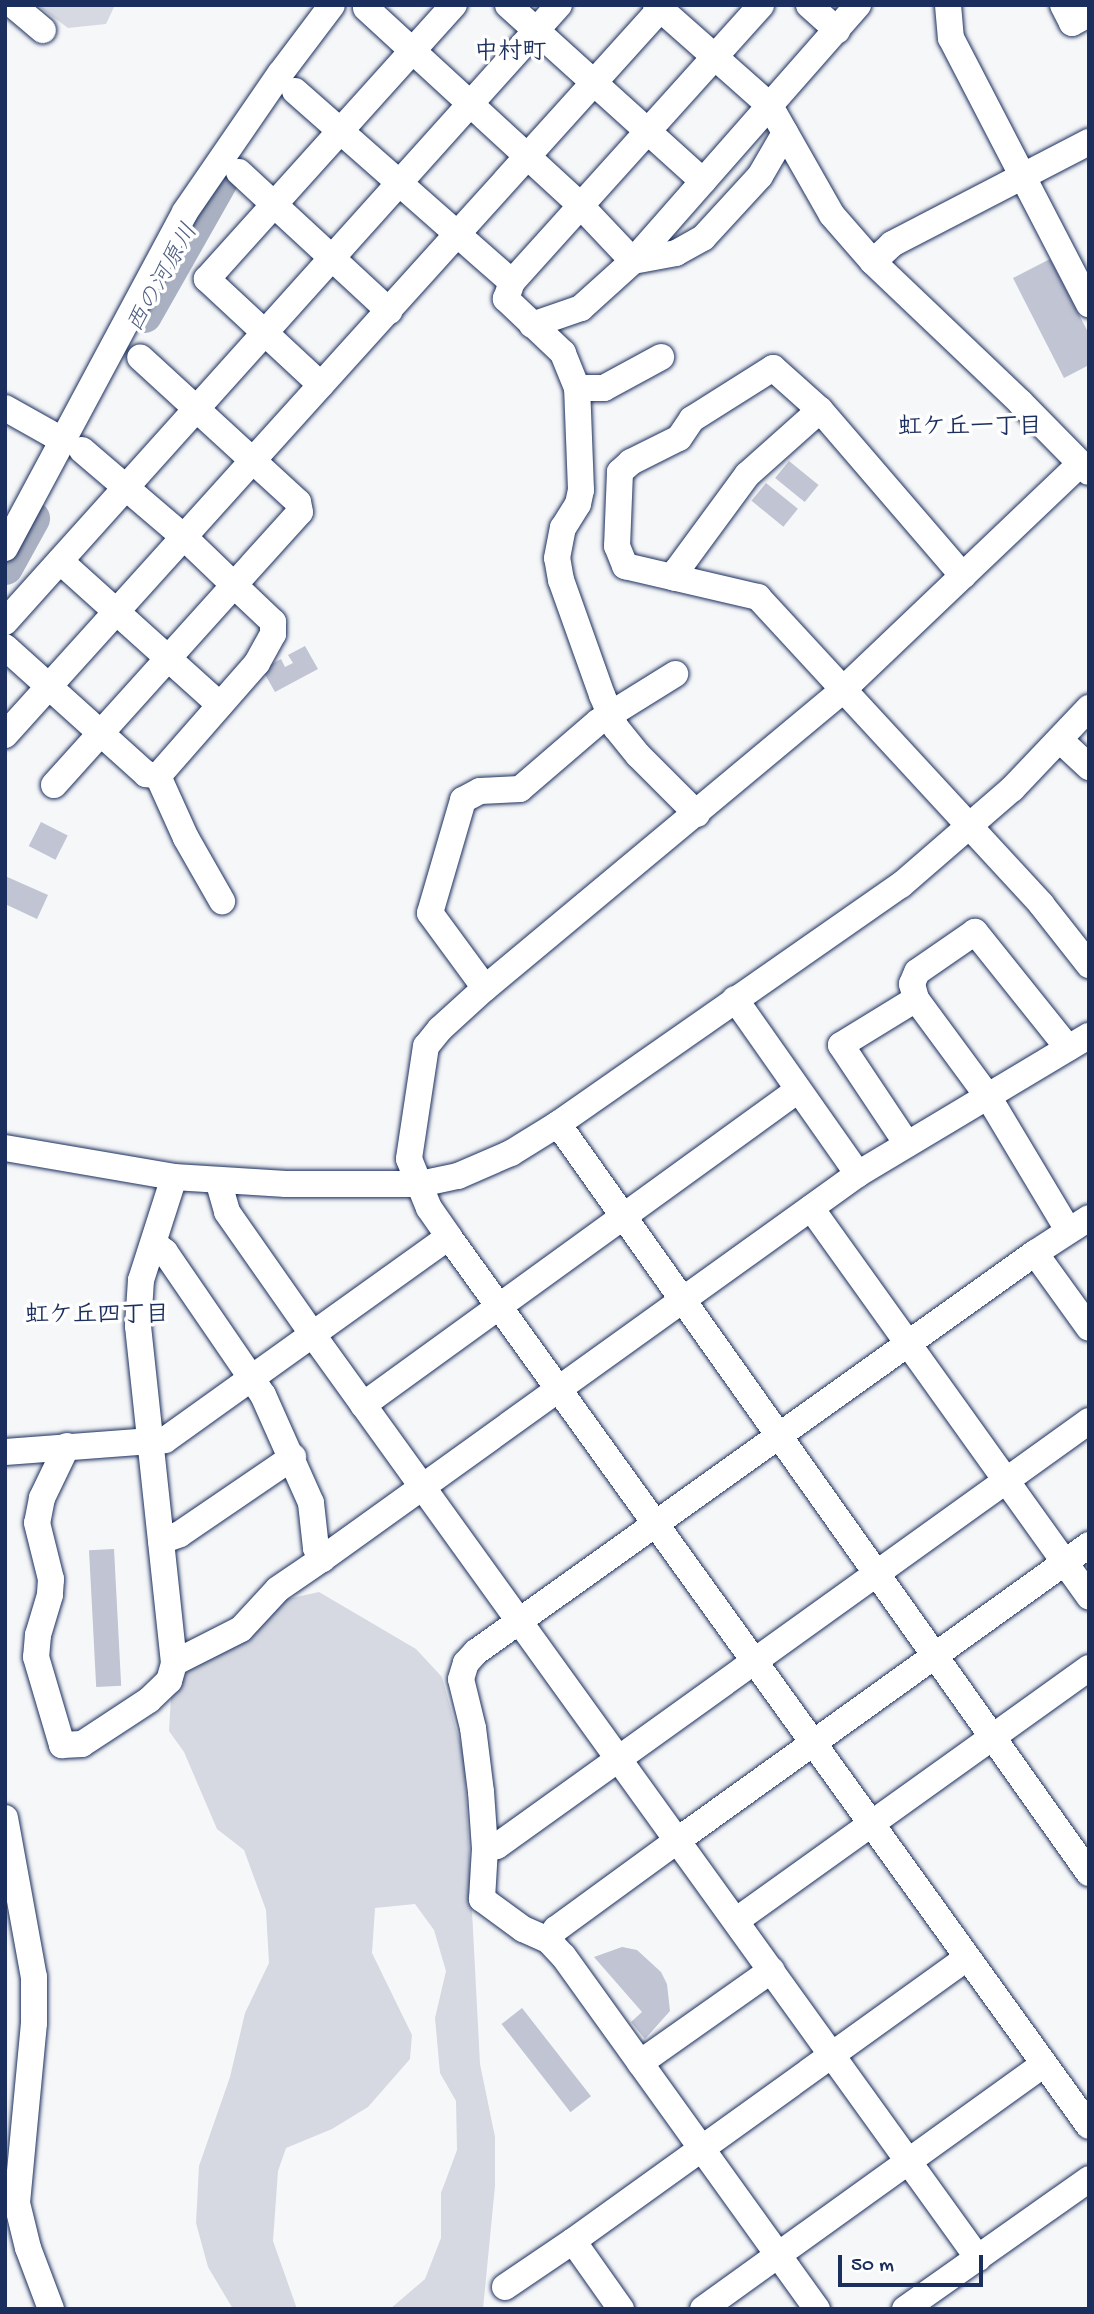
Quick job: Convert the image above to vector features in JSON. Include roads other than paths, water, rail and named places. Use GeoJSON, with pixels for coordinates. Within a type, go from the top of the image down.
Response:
{"type":"FeatureCollection","features":[{"type":"Feature","properties":{"kind":"street"},"geometry":{"type":"LineString","coordinates":[[13,5],[43,30]]}},
{"type":"Feature","properties":{"kind":"street"},"geometry":{"type":"LineString","coordinates":[[5,548],[72,445],[199,189],[332,5]]}},
{"type":"Feature","properties":{"kind":"street"},"geometry":{"type":"LineString","coordinates":[[321,385],[207,279],[454,5]]}},
{"type":"Feature","properties":{"kind":"street"},"geometry":{"type":"LineString","coordinates":[[508,5],[703,181]]}},
{"type":"Feature","properties":{"kind":"street"},"geometry":{"type":"LineString","coordinates":[[5,622],[559,5]]}},
{"type":"Feature","properties":{"kind":"street"},"geometry":{"type":"LineString","coordinates":[[698,814],[638,755],[610,715],[561,580],[558,558],[563,528],[578,504],[581,490],[577,388],[563,353],[506,299],[512,282],[761,5]]}},
{"type":"Feature","properties":{"kind":"street"},"geometry":{"type":"LineString","coordinates":[[809,5],[836,30]]}},
{"type":"Feature","properties":{"kind":"street"},"geometry":{"type":"LineString","coordinates":[[532,325],[582,308],[633,261],[858,5]]}},
{"type":"Feature","properties":{"kind":"street"},"geometry":{"type":"LineString","coordinates":[[948,5],[950,38],[1089,304]]}},
{"type":"Feature","properties":{"kind":"street"},"geometry":{"type":"LineString","coordinates":[[1063,5],[1072,23],[1089,14]]}},
{"type":"Feature","properties":{"kind":"street"},"geometry":{"type":"LineString","coordinates":[[5,735],[595,82],[660,6],[770,106],[832,215],[873,262],[1084,468],[963,576],[843,690],[698,814],[485,988],[426,1046],[409,1160],[429,1208],[449,1237],[1042,2065],[1089,2126]]}},
{"type":"Feature","properties":{"kind":"street"},"geometry":{"type":"LineString","coordinates":[[366,8],[580,205],[633,261]]}},
{"type":"Feature","properties":{"kind":"street"},"geometry":{"type":"LineString","coordinates":[[295,91],[342,129],[512,282]]}},
{"type":"Feature","properties":{"kind":"street"},"geometry":{"type":"LineString","coordinates":[[633,261],[676,253],[703,238],[760,176],[785,133]]}},
{"type":"Feature","properties":{"kind":"street"},"geometry":{"type":"LineString","coordinates":[[873,262],[892,244],[1089,142]]}},
{"type":"Feature","properties":{"kind":"street"},"geometry":{"type":"LineString","coordinates":[[239,172],[389,311]]}},
{"type":"Feature","properties":{"kind":"street"},"geometry":{"type":"LineString","coordinates":[[54,785],[300,512],[298,502],[140,357]]}},
{"type":"Feature","properties":{"kind":"street"},"geometry":{"type":"LineString","coordinates":[[577,388],[604,388],[662,357]]}},
{"type":"Feature","properties":{"kind":"street"},"geometry":{"type":"LineString","coordinates":[[963,576],[820,410],[773,368],[692,419],[679,438],[631,461],[620,472],[617,547],[625,566],[758,597],[1048,912],[1089,965]]}},
{"type":"Feature","properties":{"kind":"street"},"geometry":{"type":"LineString","coordinates":[[5,408],[72,445],[126,487],[184,537],[273,622],[273,634],[257,663],[158,776]]}},
{"type":"Feature","properties":{"kind":"street"},"geometry":{"type":"LineString","coordinates":[[676,578],[678,569],[747,475],[820,410]]}},
{"type":"Feature","properties":{"kind":"street"},"geometry":{"type":"LineString","coordinates":[[581,490],[618,495]]}},
{"type":"Feature","properties":{"kind":"street"},"geometry":{"type":"LineString","coordinates":[[60,561],[220,705]]}},
{"type":"Feature","properties":{"kind":"street"},"geometry":{"type":"LineString","coordinates":[[5,647],[146,774],[158,776]]}},
{"type":"Feature","properties":{"kind":"street"},"geometry":{"type":"LineString","coordinates":[[485,988],[430,913],[463,800],[480,791],[520,789],[598,722],[675,674]]}},
{"type":"Feature","properties":{"kind":"street"},"geometry":{"type":"LineString","coordinates":[[5,1148],[174,1177],[218,1180],[286,1184],[420,1184],[458,1176],[511,1153],[558,1124],[901,885],[969,828],[1060,740],[1089,708]]}},
{"type":"Feature","properties":{"kind":"street"},"geometry":{"type":"LineString","coordinates":[[1060,740],[1089,767]]}},
{"type":"Feature","properties":{"kind":"street"},"geometry":{"type":"LineString","coordinates":[[158,776],[186,838],[222,901]]}},
{"type":"Feature","properties":{"kind":"street"},"geometry":{"type":"LineString","coordinates":[[174,1663],[242,1629],[278,1589],[423,1488],[680,1299],[858,1174],[989,1098],[1079,1042],[975,932],[917,972],[912,984],[916,999],[989,1098],[1079,1224],[476,1653],[466,1663],[461,1679],[473,1728],[485,1849],[482,1899],[523,1928],[548,1940],[563,1956],[817,2309]]}},
{"type":"Feature","properties":{"kind":"street"},"geometry":{"type":"LineString","coordinates":[[735,999],[858,1174]]}},
{"type":"Feature","properties":{"kind":"street"},"geometry":{"type":"LineString","coordinates":[[907,1144],[841,1045],[916,999]]}},
{"type":"Feature","properties":{"kind":"street"},"geometry":{"type":"LineString","coordinates":[[363,1405],[798,1090]]}},
{"type":"Feature","properties":{"kind":"street"},"geometry":{"type":"LineString","coordinates":[[558,1124],[778,1438],[1089,1873]]}},
{"type":"Feature","properties":{"kind":"street"},"geometry":{"type":"LineString","coordinates":[[66,1446],[42,1498],[37,1523],[51,1580],[36,1657],[62,1745],[82,1744],[149,1700],[169,1681],[174,1663],[138,1326],[141,1280],[155,1244],[174,1177]]}},
{"type":"Feature","properties":{"kind":"street"},"geometry":{"type":"LineString","coordinates":[[218,1180],[227,1212],[313,1335],[978,2258]]}},
{"type":"Feature","properties":{"kind":"street"},"geometry":{"type":"LineString","coordinates":[[811,1208],[1089,1597]]}},
{"type":"Feature","properties":{"kind":"street"},"geometry":{"type":"LineString","coordinates":[[5,1452],[66,1446],[149,1444],[165,1440],[449,1237]]}},
{"type":"Feature","properties":{"kind":"street"},"geometry":{"type":"LineString","coordinates":[[155,1244],[165,1252],[253,1379],[293,1457],[311,1503],[316,1548],[322,1559]]}},
{"type":"Feature","properties":{"kind":"street"},"geometry":{"type":"LineString","coordinates":[[1035,1253],[1089,1328]]}},
{"type":"Feature","properties":{"kind":"street"},"geometry":{"type":"LineString","coordinates":[[485,1849],[497,1846],[1089,1421]]}},
{"type":"Feature","properties":{"kind":"street"},"geometry":{"type":"LineString","coordinates":[[161,1541],[180,1534],[293,1457]]}},
{"type":"Feature","properties":{"kind":"street"},"geometry":{"type":"LineString","coordinates":[[548,1940],[556,1929],[1089,1545]]}},
{"type":"Feature","properties":{"kind":"street"},"geometry":{"type":"LineString","coordinates":[[737,1920],[1089,1668]]}},
{"type":"Feature","properties":{"kind":"street"},"geometry":{"type":"LineString","coordinates":[[5,1818],[34,1977],[34,2023],[17,2203],[28,2248],[51,2309]]}},
{"type":"Feature","properties":{"kind":"street"},"geometry":{"type":"LineString","coordinates":[[505,2287],[966,1959]]}},
{"type":"Feature","properties":{"kind":"street"},"geometry":{"type":"LineString","coordinates":[[640,2063],[772,1970]]}},
{"type":"Feature","properties":{"kind":"street"},"geometry":{"type":"LineString","coordinates":[[703,2309],[1042,2065]]}},
{"type":"Feature","properties":{"kind":"street"},"geometry":{"type":"LineString","coordinates":[[905,2309],[1089,2179]]}},
{"type":"Feature","properties":{"kind":"street"},"geometry":{"type":"LineString","coordinates":[[573,2241],[621,2309]]}},
{"type":"Feature","properties":{"kind":"waterway","name":"西の河原川"},"geometry":{"type":"LineString","coordinates":[[144,315],[225,172]]}},
{"type":"Feature","properties":{"kind":"waterway","name":"西の河原川"},"geometry":{"type":"LineString","coordinates":[[5,567],[32,518]]}},
{"type":"Feature","properties":{"kind":"district","name":"中村町"},"geometry":{"type":"Point","coordinates":[510,54]}},
{"type":"Feature","properties":{"kind":"district","name":"虹ケ丘一丁目"},"geometry":{"type":"Point","coordinates":[970,429]}},
{"type":"Feature","properties":{"kind":"district","name":"虹ケ丘四丁目"},"geometry":{"type":"Point","coordinates":[97,1317]}}]}
